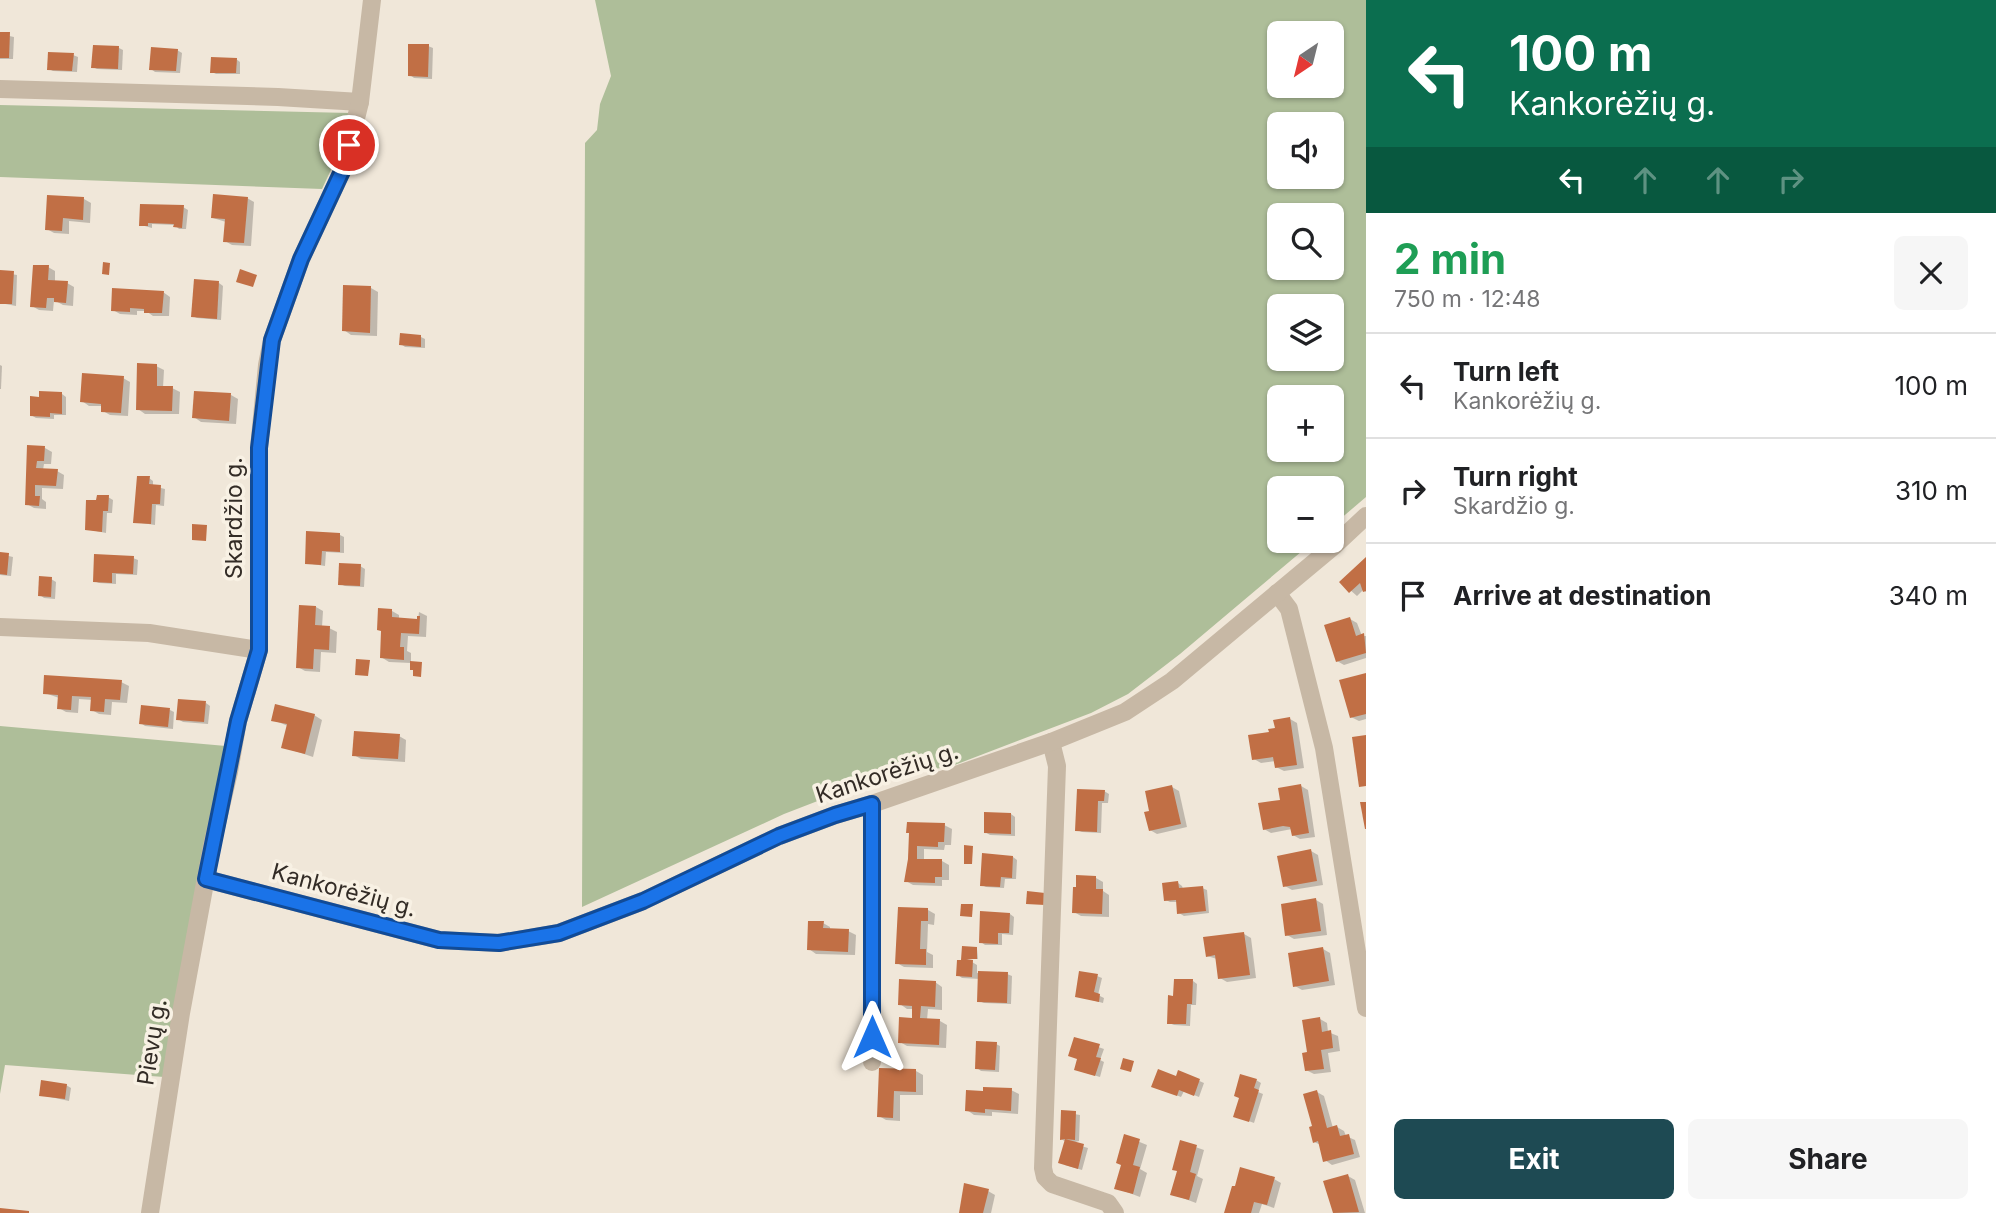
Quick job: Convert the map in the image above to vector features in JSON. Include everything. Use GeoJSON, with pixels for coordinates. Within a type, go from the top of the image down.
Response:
{"type":"FeatureCollection","features":[{"type":"Feature","properties":{"kind":"street","name":"Skardžio g."},"geometry":{"type":"LineString","coordinates":[[206,879],[238,721],[259,650],[259,448],[269,353],[301,259],[344,167],[360,102],[372,0]]}},
{"type":"Feature","properties":{"kind":"street"},"geometry":{"type":"LineString","coordinates":[[0,89],[360,102]]}},
{"type":"Feature","properties":{"kind":"street","name":"Kankorėžių g."},"geometry":{"type":"LineString","coordinates":[[206,879],[439,940],[499,943],[559,933],[643,901],[779,836],[1051,742],[1097,724],[1148,699],[1335,545],[1366,516]]}},
{"type":"Feature","properties":{"kind":"street"},"geometry":{"type":"LineString","coordinates":[[1277,593],[1289,609],[1324,748],[1366,1009]]}},
{"type":"Feature","properties":{"kind":"street"},"geometry":{"type":"LineString","coordinates":[[0,627],[149,633],[259,650]]}},
{"type":"Feature","properties":{"kind":"street"},"geometry":{"type":"LineString","coordinates":[[1051,742],[1057,766],[1044,1074],[1043,1168],[1045,1177],[1052,1184],[1108,1203],[1115,1213]]}},
{"type":"Feature","properties":{"kind":"street"},"geometry":{"type":"LineString","coordinates":[[872,804],[872,1062]]}},
{"type":"Feature","properties":{"kind":"street","name":"Pievų g."},"geometry":{"type":"LineString","coordinates":[[150,1213],[179,1026],[206,879]]}},
{"type":"Feature","properties":{"kind":"green space"},"geometry":{"type":"Polygon","coordinates":[[[595,0],[1366,0],[1366,497],[1344,516],[1344,476],[1267,476],[1267,553],[1300,553],[1128,694],[1091,713],[952,766],[872,780],[784,814],[582,907],[585,143],[597,130],[600,104],[611,76],[595,0]]]}},
{"type":"Feature","properties":{"kind":"green space"},"geometry":{"type":"Polygon","coordinates":[[[0,105],[350,113],[338,155],[322,189],[0,177],[0,105]]]}},
{"type":"Feature","properties":{"kind":"green space"},"geometry":{"type":"Polygon","coordinates":[[[0,726],[226,746],[164,1077],[5,1065],[0,1094],[0,726]]]}},
{"type":"Feature","properties":{"kind":"building"},"geometry":{"type":"Polygon","coordinates":[[[0,32],[10,32],[9,58],[0,58],[0,32]]]}},
{"type":"Feature","properties":{"kind":"building"},"geometry":{"type":"Polygon","coordinates":[[[408,44],[429,44],[428,77],[408,76],[408,44]]]}},
{"type":"Feature","properties":{"kind":"building"},"geometry":{"type":"Polygon","coordinates":[[[93,45],[119,46],[118,69],[91,68],[93,45]]]}},
{"type":"Feature","properties":{"kind":"building"},"geometry":{"type":"Polygon","coordinates":[[[151,47],[178,49],[176,71],[149,70],[151,47]]]}},
{"type":"Feature","properties":{"kind":"building"},"geometry":{"type":"Polygon","coordinates":[[[48,52],[74,53],[72,71],[47,70],[48,52]]]}},
{"type":"Feature","properties":{"kind":"building"},"geometry":{"type":"Polygon","coordinates":[[[211,57],[237,58],[236,73],[210,73],[211,57]]]}},
{"type":"Feature","properties":{"kind":"building"},"geometry":{"type":"Polygon","coordinates":[[[213,194],[248,197],[244,243],[223,242],[225,219],[211,218],[213,194]]]}},
{"type":"Feature","properties":{"kind":"building"},"geometry":{"type":"Polygon","coordinates":[[[47,195],[84,197],[83,220],[63,218],[62,231],[45,230],[47,195]]]}},
{"type":"Feature","properties":{"kind":"building"},"geometry":{"type":"Polygon","coordinates":[[[140,204],[184,205],[182,228],[173,227],[174,224],[148,223],[148,226],[139,226],[140,204]]]}},
{"type":"Feature","properties":{"kind":"building"},"geometry":{"type":"Polygon","coordinates":[[[103,262],[110,263],[109,275],[102,274],[103,262]]]}},
{"type":"Feature","properties":{"kind":"building"},"geometry":{"type":"Polygon","coordinates":[[[33,265],[49,265],[48,280],[68,281],[66,303],[47,298],[46,308],[30,307],[33,265]]]}},
{"type":"Feature","properties":{"kind":"building"},"geometry":{"type":"Polygon","coordinates":[[[240,269],[257,275],[253,287],[236,282],[240,269]]]}},
{"type":"Feature","properties":{"kind":"building"},"geometry":{"type":"Polygon","coordinates":[[[0,270],[14,271],[12,304],[0,304],[0,270]]]}},
{"type":"Feature","properties":{"kind":"building"},"geometry":{"type":"Polygon","coordinates":[[[194,279],[219,281],[217,319],[191,317],[194,279]]]}},
{"type":"Feature","properties":{"kind":"building"},"geometry":{"type":"Polygon","coordinates":[[[343,285],[371,286],[370,333],[342,331],[343,285]]]}},
{"type":"Feature","properties":{"kind":"building"},"geometry":{"type":"Polygon","coordinates":[[[112,288],[164,291],[162,313],[144,313],[144,309],[130,308],[130,312],[111,311],[112,288]]]}},
{"type":"Feature","properties":{"kind":"building"},"geometry":{"type":"Polygon","coordinates":[[[400,333],[421,335],[421,347],[399,345],[400,333]]]}},
{"type":"Feature","properties":{"kind":"building"},"geometry":{"type":"Polygon","coordinates":[[[137,363],[157,364],[157,386],[173,386],[172,411],[136,410],[137,363]]]}},
{"type":"Feature","properties":{"kind":"building"},"geometry":{"type":"Polygon","coordinates":[[[82,373],[124,376],[121,413],[101,412],[101,404],[80,402],[82,373]]]}},
{"type":"Feature","properties":{"kind":"building"},"geometry":{"type":"Polygon","coordinates":[[[39,391],[62,392],[62,414],[50,413],[50,417],[30,416],[30,396],[39,397],[39,391]]]}},
{"type":"Feature","properties":{"kind":"building"},"geometry":{"type":"Polygon","coordinates":[[[194,391],[231,393],[229,421],[192,418],[194,391]]]}},
{"type":"Feature","properties":{"kind":"building"},"geometry":{"type":"Polygon","coordinates":[[[27,445],[45,446],[44,461],[37,461],[36,468],[58,469],[56,486],[35,485],[35,496],[40,496],[39,506],[25,505],[27,445]]]}},
{"type":"Feature","properties":{"kind":"building"},"geometry":{"type":"Polygon","coordinates":[[[137,476],[150,476],[149,484],[161,485],[160,504],[152,504],[151,524],[133,523],[137,476]]]}},
{"type":"Feature","properties":{"kind":"building"},"geometry":{"type":"Polygon","coordinates":[[[97,495],[109,495],[108,511],[103,511],[102,532],[85,530],[86,500],[96,500],[97,495]]]}},
{"type":"Feature","properties":{"kind":"building"},"geometry":{"type":"Polygon","coordinates":[[[192,524],[207,525],[206,541],[192,540],[192,524]]]}},
{"type":"Feature","properties":{"kind":"building"},"geometry":{"type":"Polygon","coordinates":[[[306,531],[340,533],[340,552],[322,551],[321,565],[305,564],[306,531]]]}},
{"type":"Feature","properties":{"kind":"building"},"geometry":{"type":"Polygon","coordinates":[[[0,552],[9,553],[7,575],[0,574],[0,552]]]}},
{"type":"Feature","properties":{"kind":"building"},"geometry":{"type":"Polygon","coordinates":[[[94,554],[134,556],[133,574],[112,573],[112,583],[93,582],[94,554]]]}},
{"type":"Feature","properties":{"kind":"building"},"geometry":{"type":"Polygon","coordinates":[[[1366,557],[1366,591],[1363,592],[1360,583],[1349,593],[1339,582],[1366,557]]]}},
{"type":"Feature","properties":{"kind":"building"},"geometry":{"type":"Polygon","coordinates":[[[339,563],[361,564],[360,586],[338,585],[339,563]]]}},
{"type":"Feature","properties":{"kind":"building"},"geometry":{"type":"Polygon","coordinates":[[[39,576],[52,577],[51,597],[38,596],[39,576]]]}},
{"type":"Feature","properties":{"kind":"building"},"geometry":{"type":"Polygon","coordinates":[[[299,605],[316,606],[315,625],[330,626],[329,650],[314,649],[313,669],[296,668],[299,605]]]}},
{"type":"Feature","properties":{"kind":"building"},"geometry":{"type":"Polygon","coordinates":[[[378,608],[392,609],[392,617],[417,619],[417,616],[420,616],[419,634],[401,633],[400,647],[404,647],[404,660],[380,658],[378,608]]]}},
{"type":"Feature","properties":{"kind":"building"},"geometry":{"type":"Polygon","coordinates":[[[1350,617],[1356,636],[1364,633],[1366,653],[1336,662],[1324,625],[1350,617]]]}},
{"type":"Feature","properties":{"kind":"building"},"geometry":{"type":"Polygon","coordinates":[[[356,659],[370,660],[368,676],[355,675],[356,659]]]}},
{"type":"Feature","properties":{"kind":"building"},"geometry":{"type":"Polygon","coordinates":[[[410,661],[422,662],[421,677],[413,676],[410,661]]]}},
{"type":"Feature","properties":{"kind":"building"},"geometry":{"type":"Polygon","coordinates":[[[1366,673],[1366,714],[1350,718],[1339,680],[1366,673]]]}},
{"type":"Feature","properties":{"kind":"building"},"geometry":{"type":"Polygon","coordinates":[[[44,675],[122,680],[120,700],[105,699],[104,712],[90,711],[91,697],[72,696],[71,710],[57,709],[58,695],[43,694],[44,675]]]}},
{"type":"Feature","properties":{"kind":"building"},"geometry":{"type":"Polygon","coordinates":[[[178,699],[206,701],[204,722],[176,720],[178,699]]]}},
{"type":"Feature","properties":{"kind":"building"},"geometry":{"type":"Polygon","coordinates":[[[275,704],[315,714],[305,754],[281,748],[287,724],[271,721],[275,704]]]}},
{"type":"Feature","properties":{"kind":"building"},"geometry":{"type":"Polygon","coordinates":[[[141,705],[170,708],[168,727],[139,724],[141,705]]]}},
{"type":"Feature","properties":{"kind":"building"},"geometry":{"type":"Polygon","coordinates":[[[1290,717],[1297,765],[1275,768],[1273,757],[1252,760],[1248,735],[1269,732],[1268,729],[1275,728],[1273,720],[1290,717]]]}},
{"type":"Feature","properties":{"kind":"building"},"geometry":{"type":"Polygon","coordinates":[[[354,731],[400,734],[398,759],[352,756],[354,731]]]}},
{"type":"Feature","properties":{"kind":"building"},"geometry":{"type":"Polygon","coordinates":[[[1366,735],[1366,786],[1359,787],[1352,737],[1366,735]]]}},
{"type":"Feature","properties":{"kind":"building"},"geometry":{"type":"Polygon","coordinates":[[[1301,784],[1309,833],[1292,836],[1290,827],[1283,826],[1263,830],[1258,803],[1280,800],[1278,788],[1301,784]]]}},
{"type":"Feature","properties":{"kind":"building"},"geometry":{"type":"Polygon","coordinates":[[[1172,785],[1181,824],[1149,831],[1144,812],[1149,811],[1145,791],[1172,785]]]}},
{"type":"Feature","properties":{"kind":"building"},"geometry":{"type":"Polygon","coordinates":[[[1077,789],[1105,790],[1104,801],[1098,801],[1097,832],[1075,831],[1077,789]]]}},
{"type":"Feature","properties":{"kind":"building"},"geometry":{"type":"Polygon","coordinates":[[[1360,802],[1366,802],[1366,829],[1365,829],[1360,802]]]}},
{"type":"Feature","properties":{"kind":"building"},"geometry":{"type":"Polygon","coordinates":[[[984,812],[1011,813],[1011,834],[984,833],[984,812]]]}},
{"type":"Feature","properties":{"kind":"building"},"geometry":{"type":"Polygon","coordinates":[[[907,822],[945,823],[944,842],[938,842],[938,847],[917,846],[917,859],[942,859],[942,877],[935,877],[935,883],[904,882],[908,859],[907,822]]]}},
{"type":"Feature","properties":{"kind":"building"},"geometry":{"type":"Polygon","coordinates":[[[964,845],[973,846],[972,864],[964,864],[964,845]]]}},
{"type":"Feature","properties":{"kind":"building"},"geometry":{"type":"Polygon","coordinates":[[[1311,849],[1317,881],[1283,887],[1277,856],[1311,849]]]}},
{"type":"Feature","properties":{"kind":"building"},"geometry":{"type":"Polygon","coordinates":[[[982,853],[1013,856],[1012,878],[1001,877],[1000,887],[980,886],[982,853]]]}},
{"type":"Feature","properties":{"kind":"building"},"geometry":{"type":"Polygon","coordinates":[[[1076,875],[1096,876],[1096,889],[1103,889],[1102,914],[1072,913],[1076,875]]]}},
{"type":"Feature","properties":{"kind":"building"},"geometry":{"type":"Polygon","coordinates":[[[1178,881],[1179,888],[1203,886],[1206,911],[1177,914],[1176,900],[1164,901],[1162,883],[1178,881]]]}},
{"type":"Feature","properties":{"kind":"building"},"geometry":{"type":"Polygon","coordinates":[[[1027,891],[1045,893],[1045,905],[1026,904],[1027,891]]]}},
{"type":"Feature","properties":{"kind":"building"},"geometry":{"type":"Polygon","coordinates":[[[1316,898],[1321,931],[1285,936],[1281,904],[1316,898]]]}},
{"type":"Feature","properties":{"kind":"building"},"geometry":{"type":"Polygon","coordinates":[[[961,904],[973,904],[972,917],[960,916],[961,904]]]}},
{"type":"Feature","properties":{"kind":"building"},"geometry":{"type":"Polygon","coordinates":[[[898,907],[928,908],[928,921],[921,921],[920,949],[926,949],[926,965],[895,964],[898,907]]]}},
{"type":"Feature","properties":{"kind":"building"},"geometry":{"type":"Polygon","coordinates":[[[980,911],[1010,913],[1009,933],[998,933],[998,944],[979,943],[980,911]]]}},
{"type":"Feature","properties":{"kind":"building"},"geometry":{"type":"Polygon","coordinates":[[[808,921],[824,921],[823,928],[849,929],[848,952],[807,950],[808,921]]]}},
{"type":"Feature","properties":{"kind":"building"},"geometry":{"type":"Polygon","coordinates":[[[1244,932],[1250,975],[1218,979],[1215,955],[1206,957],[1203,937],[1244,932]]]}},
{"type":"Feature","properties":{"kind":"building"},"geometry":{"type":"Polygon","coordinates":[[[962,946],[977,947],[977,959],[966,959],[973,960],[972,977],[956,976],[957,960],[961,960],[962,946]]]}},
{"type":"Feature","properties":{"kind":"building"},"geometry":{"type":"Polygon","coordinates":[[[1323,947],[1329,981],[1293,987],[1288,953],[1323,947]]]}},
{"type":"Feature","properties":{"kind":"building"},"geometry":{"type":"Polygon","coordinates":[[[978,971],[1008,972],[1007,1003],[977,1002],[978,971]]]}},
{"type":"Feature","properties":{"kind":"building"},"geometry":{"type":"Polygon","coordinates":[[[1079,971],[1098,974],[1094,992],[1100,994],[1099,1002],[1075,997],[1079,971]]]}},
{"type":"Feature","properties":{"kind":"building"},"geometry":{"type":"Polygon","coordinates":[[[899,979],[936,981],[935,1007],[921,1006],[920,1018],[940,1019],[939,1045],[898,1043],[899,1017],[912,1018],[912,1006],[898,1005],[899,979]]]}},
{"type":"Feature","properties":{"kind":"building"},"geometry":{"type":"Polygon","coordinates":[[[1174,979],[1193,979],[1192,1004],[1187,1004],[1186,1024],[1167,1024],[1168,995],[1173,996],[1174,979]]]}},
{"type":"Feature","properties":{"kind":"building"},"geometry":{"type":"Polygon","coordinates":[[[1320,1017],[1322,1032],[1331,1030],[1333,1048],[1321,1050],[1324,1069],[1305,1071],[1302,1053],[1307,1052],[1302,1020],[1320,1017]]]}},
{"type":"Feature","properties":{"kind":"building"},"geometry":{"type":"Polygon","coordinates":[[[1074,1037],[1100,1044],[1096,1057],[1101,1058],[1095,1076],[1074,1070],[1077,1059],[1068,1056],[1074,1037]]]}},
{"type":"Feature","properties":{"kind":"building"},"geometry":{"type":"Polygon","coordinates":[[[976,1041],[997,1042],[995,1070],[975,1069],[976,1041]]]}},
{"type":"Feature","properties":{"kind":"building"},"geometry":{"type":"Polygon","coordinates":[[[1123,1058],[1134,1061],[1131,1072],[1120,1069],[1123,1058]]]}},
{"type":"Feature","properties":{"kind":"building"},"geometry":{"type":"Polygon","coordinates":[[[879,1068],[916,1069],[916,1092],[894,1091],[893,1118],[877,1117],[879,1068]]]}},
{"type":"Feature","properties":{"kind":"building"},"geometry":{"type":"Polygon","coordinates":[[[1158,1069],[1176,1076],[1178,1070],[1200,1079],[1194,1096],[1179,1090],[1177,1096],[1151,1087],[1158,1069]]]}},
{"type":"Feature","properties":{"kind":"building"},"geometry":{"type":"Polygon","coordinates":[[[1240,1074],[1257,1079],[1254,1088],[1259,1090],[1249,1122],[1233,1117],[1239,1098],[1234,1096],[1240,1074]]]}},
{"type":"Feature","properties":{"kind":"building"},"geometry":{"type":"Polygon","coordinates":[[[41,1080],[67,1084],[65,1099],[39,1096],[41,1080]]]}},
{"type":"Feature","properties":{"kind":"building"},"geometry":{"type":"Polygon","coordinates":[[[983,1087],[1012,1088],[1011,1111],[965,1111],[966,1090],[983,1091],[983,1087]]]}},
{"type":"Feature","properties":{"kind":"building"},"geometry":{"type":"Polygon","coordinates":[[[1317,1090],[1327,1128],[1337,1125],[1340,1136],[1349,1134],[1354,1154],[1323,1162],[1318,1141],[1313,1143],[1309,1127],[1312,1126],[1303,1094],[1317,1090]]]}},
{"type":"Feature","properties":{"kind":"building"},"geometry":{"type":"Polygon","coordinates":[[[1061,1110],[1076,1111],[1075,1140],[1060,1140],[1061,1110]]]}},
{"type":"Feature","properties":{"kind":"building"},"geometry":{"type":"Polygon","coordinates":[[[1124,1134],[1140,1139],[1133,1165],[1140,1167],[1133,1194],[1114,1189],[1121,1165],[1116,1163],[1124,1134]]]}},
{"type":"Feature","properties":{"kind":"building"},"geometry":{"type":"Polygon","coordinates":[[[1065,1139],[1084,1144],[1078,1169],[1058,1163],[1065,1139]]]}},
{"type":"Feature","properties":{"kind":"building"},"geometry":{"type":"Polygon","coordinates":[[[1180,1140],[1197,1145],[1190,1172],[1196,1174],[1189,1200],[1170,1195],[1177,1171],[1172,1170],[1180,1140]]]}},
{"type":"Feature","properties":{"kind":"building"},"geometry":{"type":"Polygon","coordinates":[[[1240,1167],[1275,1177],[1267,1205],[1254,1202],[1251,1213],[1224,1213],[1232,1186],[1235,1186],[1240,1167]]]}},
{"type":"Feature","properties":{"kind":"building"},"geometry":{"type":"Polygon","coordinates":[[[1348,1174],[1359,1212],[1333,1213],[1323,1181],[1348,1174]]]}},
{"type":"Feature","properties":{"kind":"building"},"geometry":{"type":"Polygon","coordinates":[[[964,1183],[989,1189],[983,1213],[959,1213],[964,1183]]]}},
{"type":"Feature","properties":{"kind":"building"},"geometry":{"type":"Polygon","coordinates":[[[0,1208],[29,1211],[29,1213],[0,1213],[0,1208]]]}},
{"type":"Feature","properties":{"kind":"route"},"geometry":{"type":"LineString","coordinates":[[349,145],[344,167],[301,259],[272,340],[267,365],[259,448],[259,650],[238,721],[206,879],[439,940],[499,943],[559,933],[643,901],[779,836],[872,804],[872,1037]]}}]}
